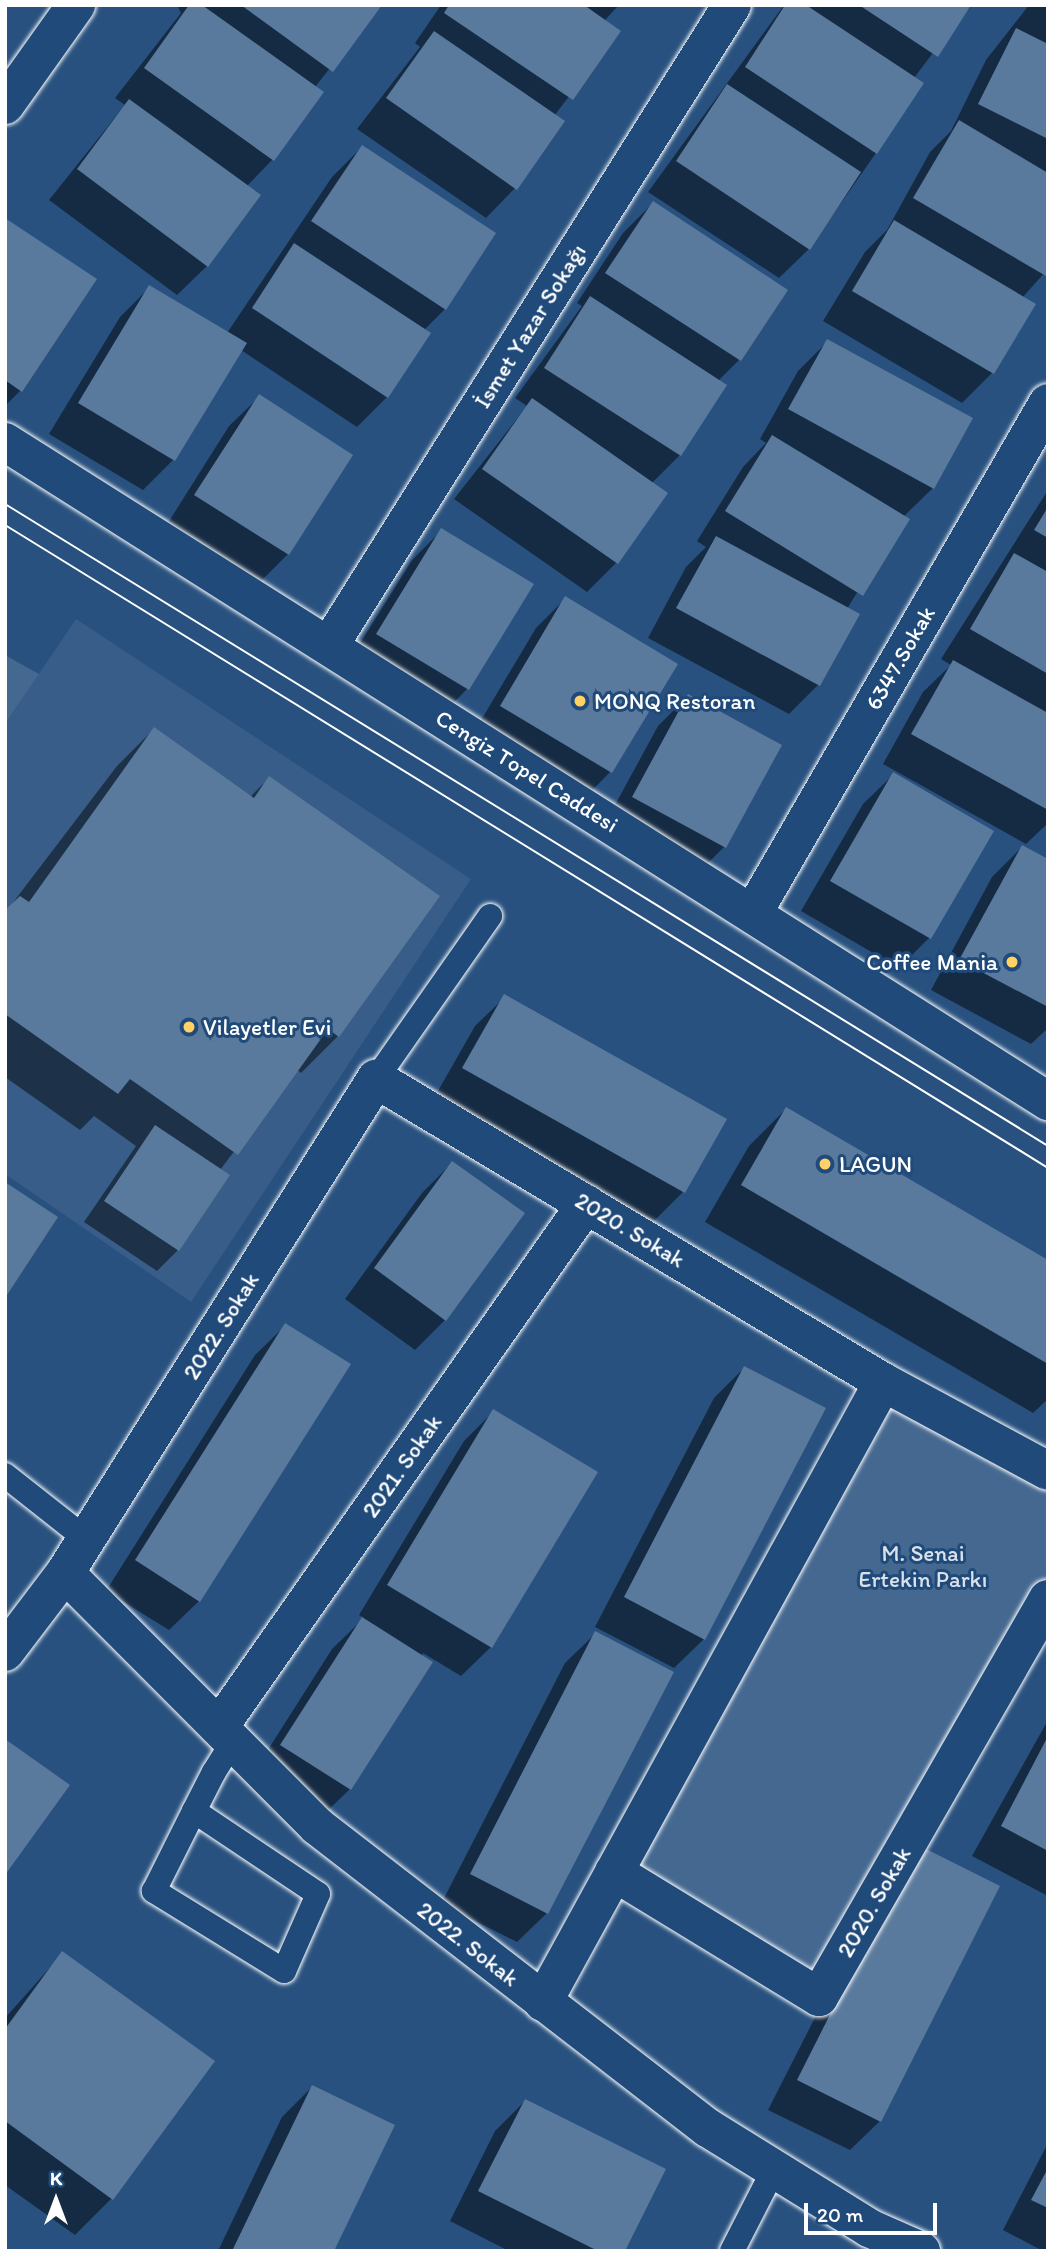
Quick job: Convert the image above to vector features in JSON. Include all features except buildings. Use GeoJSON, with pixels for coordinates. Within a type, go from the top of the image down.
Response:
{"type":"FeatureCollection","features":[{"type":"Feature","properties":{"kind":"street"},"geometry":{"type":"LineString","coordinates":[[5,105],[76,5]]}},
{"type":"Feature","properties":{"kind":"street","name":"İsmet Yazar Sokağı"},"geometry":{"type":"LineString","coordinates":[[329,646],[732,5]]}},
{"type":"Feature","properties":{"kind":"street","name":"6347.Sokak"},"geometry":{"type":"LineString","coordinates":[[753,914],[1048,403]]}},
{"type":"Feature","properties":{"kind":"street","name":"Cengiz Topel Caddesi"},"geometry":{"type":"LineString","coordinates":[[5,442],[1048,1101]]}},
{"type":"Feature","properties":{"kind":"street","name":"2020. Sokak"},"geometry":{"type":"LineString","coordinates":[[376,1079],[883,1382],[1048,1471]]}},
{"type":"Feature","properties":{"kind":"street","name":"2022. Sokak"},"geometry":{"type":"LineString","coordinates":[[5,1652],[65,1573],[376,1079]]}},
{"type":"Feature","properties":{"kind":"street","name":"2021. Sokak"},"geometry":{"type":"LineString","coordinates":[[226,1735],[586,1204]]}},
{"type":"Feature","properties":{"kind":"street"},"geometry":{"type":"LineString","coordinates":[[543,2002],[883,1382]]}},
{"type":"Feature","properties":{"kind":"street","name":"2022. Sokak"},"geometry":{"type":"LineString","coordinates":[[65,1573],[317,1826],[708,2128],[869,2228],[920,2251]]}},
{"type":"Feature","properties":{"kind":"street","name":"2020. Sokak"},"geometry":{"type":"LineString","coordinates":[[614,1872],[819,1997],[1048,1599]]}},
{"type":"Feature","properties":{"kind":"lane"},"geometry":{"type":"LineString","coordinates":[[376,1079],[490,916]]}},
{"type":"Feature","properties":{"kind":"lane"},"geometry":{"type":"LineString","coordinates":[[5,1475],[86,1539]]}},
{"type":"Feature","properties":{"kind":"lane"},"geometry":{"type":"LineString","coordinates":[[194,1811],[318,1894],[284,1971],[153,1891],[194,1811],[226,1735]]}},
{"type":"Feature","properties":{"kind":"lane"},"geometry":{"type":"LineString","coordinates":[[732,2251],[774,2169]]}},
{"type":"Feature","properties":{"kind":"shaded area","name":"Vilayetler Evi"},"geometry":{"type":"Polygon","coordinates":[[[76,619],[471,879],[191,1302],[5,1174],[5,724],[76,619]]]}},
{"type":"Feature","properties":{"kind":"green space"},"geometry":{"type":"Polygon","coordinates":[[[5,655],[39,674],[5,724],[5,655]]]}},
{"type":"Feature","properties":{"kind":"green space","name":"M. Senai Ertekin Parkı"},"geometry":{"type":"Polygon","coordinates":[[[883,1382],[1048,1471],[1048,1599],[819,1997],[614,1872],[883,1382]]]}},
{"type":"Feature","properties":{"kind":"tram line"},"geometry":{"type":"LineString","coordinates":[[5,504],[1048,1146]]}},
{"type":"Feature","properties":{"kind":"tram line"},"geometry":{"type":"LineString","coordinates":[[5,525],[1048,1168]]}},
{"type":"Feature","properties":{"kind":"place","name":"MONQ Restoran"},"geometry":{"type":"Point","coordinates":[580,701]}},
{"type":"Feature","properties":{"kind":"place","name":"Coffee Mania"},"geometry":{"type":"Point","coordinates":[1012,962]}},
{"type":"Feature","properties":{"kind":"place","name":"Vilayetler Evi"},"geometry":{"type":"Point","coordinates":[189,1027]}},
{"type":"Feature","properties":{"kind":"place","name":"LAGUN"},"geometry":{"type":"Point","coordinates":[825,1164]}}]}
